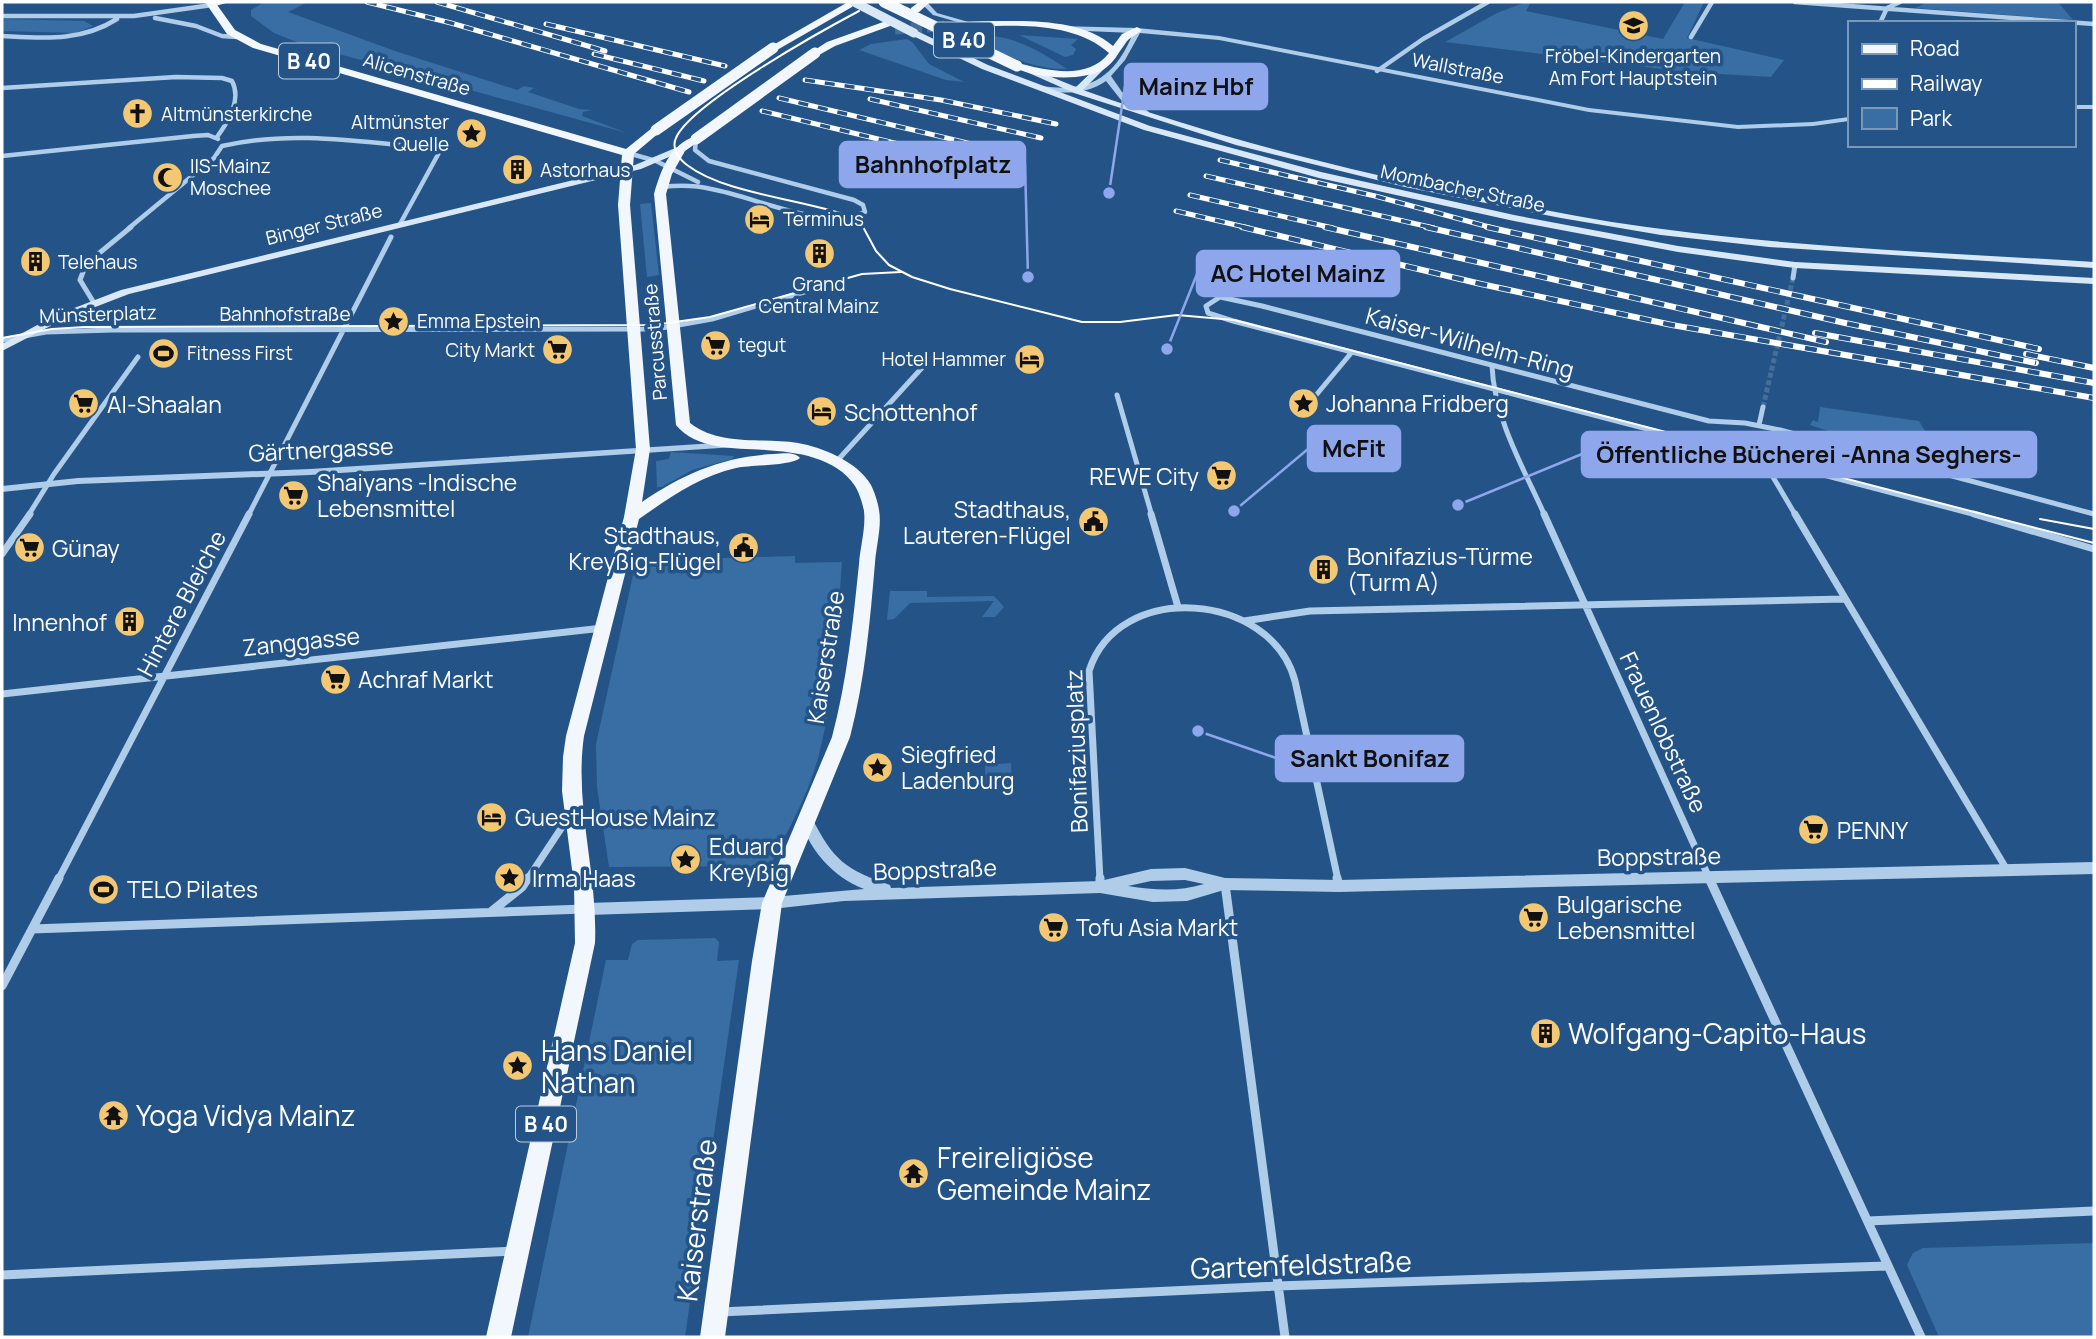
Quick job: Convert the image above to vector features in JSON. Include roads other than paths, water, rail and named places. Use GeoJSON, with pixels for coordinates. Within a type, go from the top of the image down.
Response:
{"type":"FeatureCollection","features":[{"type":"Feature","properties":{"kind":"main road"},"geometry":{"type":"LineString","coordinates":[[226,2],[211,4],[237,37]]}},
{"type":"Feature","properties":{"kind":"main road","name":"Mombacher Straße"},"geometry":{"type":"LineString","coordinates":[[884,2],[1017,66],[1077,91],[1319,170],[1659,232],[1742,241],[2076,264],[2094,263]]}},
{"type":"Feature","properties":{"kind":"main road"},"geometry":{"type":"LineString","coordinates":[[628,153],[656,130],[783,41],[851,4]]}},
{"type":"Feature","properties":{"kind":"main road","name":"Mombacher Straße"},"geometry":{"type":"LineString","coordinates":[[851,4],[985,67],[1093,109],[1198,144],[1584,232],[1678,249],[1795,265],[2094,281]]}},
{"type":"Feature","properties":{"kind":"main road","name":"Wallstraße"},"geometry":{"type":"LineString","coordinates":[[947,26],[1062,28],[1093,37],[1114,52]]}},
{"type":"Feature","properties":{"kind":"main road"},"geometry":{"type":"LineString","coordinates":[[662,187],[680,149],[815,52],[847,38],[890,27]]}},
{"type":"Feature","properties":{"kind":"main road"},"geometry":{"type":"LineString","coordinates":[[1093,109],[1082,103],[1077,91],[1111,66],[1120,39],[1137,30]]}},
{"type":"Feature","properties":{"kind":"main road","name":"Alicenstraße"},"geometry":{"type":"LineString","coordinates":[[237,37],[257,46],[628,153]]}},
{"type":"Feature","properties":{"kind":"main road","name":"Mombacher Straße"},"geometry":{"type":"LineString","coordinates":[[1017,66],[1066,74],[1111,66]]}},
{"type":"Feature","properties":{"kind":"main road","name":"Binger Straße"},"geometry":{"type":"LineString","coordinates":[[94,303],[156,284],[564,184],[625,175],[680,149]]}},
{"type":"Feature","properties":{"kind":"main road","name":"B 40"},"geometry":{"type":"LineString","coordinates":[[625,175],[628,153]]}},
{"type":"Feature","properties":{"kind":"main road","name":"Parcusstraße"},"geometry":{"type":"LineString","coordinates":[[625,175],[633,330],[643,449]]}},
{"type":"Feature","properties":{"kind":"main road","name":"Parcusstraße"},"geometry":{"type":"LineString","coordinates":[[662,187],[661,205],[683,425],[694,434],[708,439],[748,444]]}},
{"type":"Feature","properties":{"kind":"main road","name":"Münsterplatz"},"geometry":{"type":"LineString","coordinates":[[21,336],[94,303]]}},
{"type":"Feature","properties":{"kind":"main road"},"geometry":{"type":"LineString","coordinates":[[2,348],[21,336]]}},
{"type":"Feature","properties":{"kind":"main road","name":"Kaiserstraße"},"geometry":{"type":"LineString","coordinates":[[713,1337],[772,903],[841,737],[848,711],[861,622],[872,511],[863,485],[836,462],[810,450],[748,444]]}},
{"type":"Feature","properties":{"kind":"main road","name":"B 40"},"geometry":{"type":"LineString","coordinates":[[499,1337],[584,952],[588,909],[573,809],[570,768],[575,736],[632,517],[643,449]]}},
{"type":"Feature","properties":{"kind":"main road"},"geometry":{"type":"LineString","coordinates":[[632,517],[683,481],[727,466],[773,458],[836,462]]}},
{"type":"Feature","properties":{"kind":"street"},"geometry":{"type":"LineString","coordinates":[[1377,71],[1423,39],[1488,2]]}},
{"type":"Feature","properties":{"kind":"street"},"geometry":{"type":"LineString","coordinates":[[1691,37],[1712,2]]}},
{"type":"Feature","properties":{"kind":"street"},"geometry":{"type":"LineString","coordinates":[[1795,2],[2055,21]]}},
{"type":"Feature","properties":{"kind":"street"},"geometry":{"type":"LineString","coordinates":[[1881,21],[1887,8],[1900,2]]}},
{"type":"Feature","properties":{"kind":"street"},"geometry":{"type":"LineString","coordinates":[[2,16],[117,19],[144,17],[211,4]]}},
{"type":"Feature","properties":{"kind":"street","name":"Wallstraße"},"geometry":{"type":"LineString","coordinates":[[921,5],[935,14],[975,25]]}},
{"type":"Feature","properties":{"kind":"street"},"geometry":{"type":"LineString","coordinates":[[144,17],[181,22],[222,36],[237,37]]}},
{"type":"Feature","properties":{"kind":"street"},"geometry":{"type":"LineString","coordinates":[[2,36],[79,36],[103,29],[117,19]]}},
{"type":"Feature","properties":{"kind":"street"},"geometry":{"type":"LineString","coordinates":[[2075,23],[2094,24]]}},
{"type":"Feature","properties":{"kind":"street","name":"Wallstraße"},"geometry":{"type":"LineString","coordinates":[[1062,28],[1137,30],[1226,39],[1564,106],[1681,121],[1738,127],[1813,124],[1848,119]]}},
{"type":"Feature","properties":{"kind":"street"},"geometry":{"type":"LineString","coordinates":[[1035,87],[1077,91],[1098,85],[1108,76],[1111,66],[1133,41],[1137,30]]}},
{"type":"Feature","properties":{"kind":"street"},"geometry":{"type":"LineString","coordinates":[[1108,76],[1116,93],[1146,114]]}},
{"type":"Feature","properties":{"kind":"street"},"geometry":{"type":"LineString","coordinates":[[2,88],[176,77],[222,78],[232,81],[236,90],[229,122],[217,138]]}},
{"type":"Feature","properties":{"kind":"street"},"geometry":{"type":"LineString","coordinates":[[2075,107],[2094,107]]}},
{"type":"Feature","properties":{"kind":"street"},"geometry":{"type":"LineString","coordinates":[[3,157],[193,136],[217,138]]}},
{"type":"Feature","properties":{"kind":"street"},"geometry":{"type":"LineString","coordinates":[[94,303],[80,280],[86,264],[214,158],[222,146],[255,138],[285,136],[440,149],[400,224]]}},
{"type":"Feature","properties":{"kind":"street"},"geometry":{"type":"LineString","coordinates":[[217,138],[222,146]]}},
{"type":"Feature","properties":{"kind":"street"},"geometry":{"type":"LineString","coordinates":[[662,187],[681,183],[704,186],[828,219],[860,219],[866,209],[854,200],[704,159],[695,150],[696,139]]}},
{"type":"Feature","properties":{"kind":"street"},"geometry":{"type":"LineString","coordinates":[[628,153],[656,161],[704,186]]}},
{"type":"Feature","properties":{"kind":"street","name":"Hintere Bleiche"},"geometry":{"type":"LineString","coordinates":[[2,986],[271,473],[391,237]]}},
{"type":"Feature","properties":{"kind":"street"},"geometry":{"type":"LineString","coordinates":[[1793,278],[1795,265]]}},
{"type":"Feature","properties":{"kind":"street","name":"Bahnhofstraße"},"geometry":{"type":"LineString","coordinates":[[174,329],[633,330],[674,327],[712,319],[811,290]]}},
{"type":"Feature","properties":{"kind":"street","name":"Kaiser-Wilhelm-Ring"},"geometry":{"type":"LineString","coordinates":[[2094,514],[1759,425],[1709,421],[1234,299],[1220,298],[1206,306],[1208,313],[1225,319],[1948,507],[2094,549]]}},
{"type":"Feature","properties":{"kind":"street","name":"Münsterplatz"},"geometry":{"type":"LineString","coordinates":[[21,336],[58,331],[174,329]]}},
{"type":"Feature","properties":{"kind":"street"},"geometry":{"type":"LineString","coordinates":[[2,340],[21,336]]}},
{"type":"Feature","properties":{"kind":"street"},"geometry":{"type":"LineString","coordinates":[[1307,406],[1352,352]]}},
{"type":"Feature","properties":{"kind":"street"},"geometry":{"type":"LineString","coordinates":[[2,554],[48,483],[138,357]]}},
{"type":"Feature","properties":{"kind":"street"},"geometry":{"type":"LineString","coordinates":[[836,462],[930,359]]}},
{"type":"Feature","properties":{"kind":"street","name":"Frauenlobstraße"},"geometry":{"type":"LineString","coordinates":[[1492,366],[1494,390],[1505,424],[1584,606],[1921,1337]]}},
{"type":"Feature","properties":{"kind":"street"},"geometry":{"type":"LineString","coordinates":[[1117,395],[1178,607]]}},
{"type":"Feature","properties":{"kind":"street"},"geometry":{"type":"LineString","coordinates":[[1759,425],[1763,407]]}},
{"type":"Feature","properties":{"kind":"street","name":"Gärtnergasse"},"geometry":{"type":"LineString","coordinates":[[2,489],[48,483],[271,473],[748,444]]}},
{"type":"Feature","properties":{"kind":"street"},"geometry":{"type":"LineString","coordinates":[[1771,463],[1770,472],[2007,871]]}},
{"type":"Feature","properties":{"kind":"street"},"geometry":{"type":"LineString","coordinates":[[1243,621],[1310,611],[1844,599]]}},
{"type":"Feature","properties":{"kind":"street","name":"Bonifaziusplatz"},"geometry":{"type":"LineString","coordinates":[[1100,887],[1089,671],[1092,657],[1096,648],[1117,627],[1146,614],[1178,607],[1213,611],[1243,621],[1264,634],[1290,664],[1339,886]]}},
{"type":"Feature","properties":{"kind":"street","name":"Zanggasse"},"geometry":{"type":"LineString","coordinates":[[2,694],[604,628]]}},
{"type":"Feature","properties":{"kind":"street"},"geometry":{"type":"LineString","coordinates":[[492,911],[515,894],[530,877],[573,809]]}},
{"type":"Feature","properties":{"kind":"street"},"geometry":{"type":"LineString","coordinates":[[807,822],[813,841],[854,880],[880,888],[913,893]]}},
{"type":"Feature","properties":{"kind":"street","name":"Boppstraße"},"geometry":{"type":"LineString","coordinates":[[1100,887],[1151,875],[1168,874],[1185,874],[1225,884],[1339,886],[2094,868]]}},
{"type":"Feature","properties":{"kind":"street"},"geometry":{"type":"LineString","coordinates":[[1225,884],[1285,1337]]}},
{"type":"Feature","properties":{"kind":"street","name":"Boppstraße"},"geometry":{"type":"LineString","coordinates":[[772,903],[818,896],[1100,887],[1162,895],[1187,895],[1225,884]]}},
{"type":"Feature","properties":{"kind":"street"},"geometry":{"type":"LineString","coordinates":[[32,929],[772,903]]}},
{"type":"Feature","properties":{"kind":"street"},"geometry":{"type":"LineString","coordinates":[[1868,1221],[2094,1211]]}},
{"type":"Feature","properties":{"kind":"street"},"geometry":{"type":"LineString","coordinates":[[2,1275],[518,1250]]}},
{"type":"Feature","properties":{"kind":"street","name":"Gartenfeldstraße"},"geometry":{"type":"LineString","coordinates":[[716,1312],[941,1304],[1277,1286],[1887,1266]]}},
{"type":"Feature","properties":{"kind":"tunnel"},"geometry":{"type":"LineString","coordinates":[[895,29],[944,26]]}},
{"type":"Feature","properties":{"kind":"tunnel"},"geometry":{"type":"LineString","coordinates":[[1763,407],[1793,278]]}},
{"type":"Feature","properties":{"kind":"tram line"},"geometry":{"type":"LineString","coordinates":[[859,11],[759,69],[705,106],[676,138],[675,149],[681,160],[703,175],[722,183],[849,216],[862,225],[876,251],[889,265],[912,277],[950,289],[1082,322],[1120,322],[1177,315],[1234,320],[2094,543]]}},
{"type":"Feature","properties":{"kind":"tram line"},"geometry":{"type":"LineString","coordinates":[[2,338],[52,329],[85,327],[654,325],[710,317],[862,274],[901,272]]}},
{"type":"Feature","properties":{"kind":"tram line"},"geometry":{"type":"LineString","coordinates":[[2040,519],[2094,529]]}},
{"type":"Feature","properties":{"kind":"railway"},"geometry":{"type":"LineString","coordinates":[[367,2],[451,23],[689,92]]}},
{"type":"Feature","properties":{"kind":"railway"},"geometry":{"type":"LineString","coordinates":[[437,2],[605,51]]}},
{"type":"Feature","properties":{"kind":"railway"},"geometry":{"type":"LineString","coordinates":[[546,24],[725,66]]}},
{"type":"Feature","properties":{"kind":"railway"},"geometry":{"type":"LineString","coordinates":[[594,54],[704,81]]}},
{"type":"Feature","properties":{"kind":"railway"},"geometry":{"type":"LineString","coordinates":[[805,80],[941,100],[1056,124]]}},
{"type":"Feature","properties":{"kind":"railway"},"geometry":{"type":"LineString","coordinates":[[779,98],[1022,156]]}},
{"type":"Feature","properties":{"kind":"railway"},"geometry":{"type":"LineString","coordinates":[[870,99],[1041,138]]}},
{"type":"Feature","properties":{"kind":"railway"},"geometry":{"type":"LineString","coordinates":[[762,111],[1006,170]]}},
{"type":"Feature","properties":{"kind":"railway"},"geometry":{"type":"LineString","coordinates":[[1220,160],[1375,196],[1493,228]]}},
{"type":"Feature","properties":{"kind":"railway"},"geometry":{"type":"LineString","coordinates":[[1206,176],[1434,228]]}},
{"type":"Feature","properties":{"kind":"railway"},"geometry":{"type":"LineString","coordinates":[[1190,195],[1333,228]]}},
{"type":"Feature","properties":{"kind":"railway"},"geometry":{"type":"LineString","coordinates":[[1176,211],[1249,228]]}},
{"type":"Feature","properties":{"kind":"railway"},"geometry":{"type":"LineString","coordinates":[[1242,227],[1481,284],[1672,325],[2094,398]]}},
{"type":"Feature","properties":{"kind":"railway"},"geometry":{"type":"LineString","coordinates":[[1325,227],[1826,342]]}},
{"type":"Feature","properties":{"kind":"railway"},"geometry":{"type":"LineString","coordinates":[[1426,227],[1845,323],[2036,363]]}},
{"type":"Feature","properties":{"kind":"railway"},"geometry":{"type":"LineString","coordinates":[[1487,227],[2039,349]]}},
{"type":"Feature","properties":{"kind":"railway"},"geometry":{"type":"LineString","coordinates":[[1815,333],[2094,383]]}},
{"type":"Feature","properties":{"kind":"railway"},"geometry":{"type":"LineString","coordinates":[[2026,354],[2094,368]]}},
{"type":"Feature","properties":{"kind":"place","name":"Fröbel-Kindergarten Am Fort Hauptstein"},"geometry":{"type":"Point","coordinates":[1633,25]}},
{"type":"Feature","properties":{"kind":"place","name":"Altmünsterkirche"},"geometry":{"type":"Point","coordinates":[138,114]}},
{"type":"Feature","properties":{"kind":"place","name":"Altmünster Quelle"},"geometry":{"type":"Point","coordinates":[472,133]}},
{"type":"Feature","properties":{"kind":"place","name":"Astorhaus"},"geometry":{"type":"Point","coordinates":[517,170]}},
{"type":"Feature","properties":{"kind":"place","name":"IIS-Mainz Moschee"},"geometry":{"type":"Point","coordinates":[167,177]}},
{"type":"Feature","properties":{"kind":"place","name":"Mainz Hbf"},"geometry":{"type":"Point","coordinates":[1109,193]}},
{"type":"Feature","properties":{"kind":"place","name":"Terminus"},"geometry":{"type":"Point","coordinates":[760,219]}},
{"type":"Feature","properties":{"kind":"place","name":"Grand Central Mainz"},"geometry":{"type":"Point","coordinates":[819,253]}},
{"type":"Feature","properties":{"kind":"place","name":"Telehaus"},"geometry":{"type":"Point","coordinates":[35,262]}},
{"type":"Feature","properties":{"kind":"place","name":"Bahnhofplatz"},"geometry":{"type":"Point","coordinates":[1028,277]}},
{"type":"Feature","properties":{"kind":"place","name":"Emma Epstein"},"geometry":{"type":"Point","coordinates":[394,321]}},
{"type":"Feature","properties":{"kind":"place","name":"tegut"},"geometry":{"type":"Point","coordinates":[715,345]}},
{"type":"Feature","properties":{"kind":"place","name":"AC Hotel Mainz"},"geometry":{"type":"Point","coordinates":[1167,349]}},
{"type":"Feature","properties":{"kind":"place","name":"City Markt"},"geometry":{"type":"Point","coordinates":[558,350]}},
{"type":"Feature","properties":{"kind":"place","name":"Fitness First"},"geometry":{"type":"Point","coordinates":[164,353]}},
{"type":"Feature","properties":{"kind":"place","name":"Hotel Hammer"},"geometry":{"type":"Point","coordinates":[1029,359]}},
{"type":"Feature","properties":{"kind":"place","name":"Johanna Fridberg"},"geometry":{"type":"Point","coordinates":[1303,403]}},
{"type":"Feature","properties":{"kind":"place","name":"Al-Shaalan"},"geometry":{"type":"Point","coordinates":[84,404]}},
{"type":"Feature","properties":{"kind":"place","name":"Schottenhof"},"geometry":{"type":"Point","coordinates":[821,412]}},
{"type":"Feature","properties":{"kind":"place","name":"REWE City"},"geometry":{"type":"Point","coordinates":[1222,476]}},
{"type":"Feature","properties":{"kind":"place","name":"Shaiyans -Indische Lebensmittel"},"geometry":{"type":"Point","coordinates":[294,495]}},
{"type":"Feature","properties":{"kind":"place","name":"Öffentliche Bücherei -Anna Seghers-"},"geometry":{"type":"Point","coordinates":[1458,505]}},
{"type":"Feature","properties":{"kind":"place","name":"McFit"},"geometry":{"type":"Point","coordinates":[1234,511]}},
{"type":"Feature","properties":{"kind":"place","name":"Stadthaus, Lauteren-Flügel"},"geometry":{"type":"Point","coordinates":[1094,522]}},
{"type":"Feature","properties":{"kind":"place","name":"Günay"},"geometry":{"type":"Point","coordinates":[29,548]}},
{"type":"Feature","properties":{"kind":"place","name":"Stadthaus, Kreyßig-Flügel"},"geometry":{"type":"Point","coordinates":[744,548]}},
{"type":"Feature","properties":{"kind":"place","name":"Bonifazius-Türme (Turm A)"},"geometry":{"type":"Point","coordinates":[1324,569]}},
{"type":"Feature","properties":{"kind":"place","name":"Innenhof"},"geometry":{"type":"Point","coordinates":[130,622]}},
{"type":"Feature","properties":{"kind":"place","name":"Achraf Markt"},"geometry":{"type":"Point","coordinates":[335,679]}},
{"type":"Feature","properties":{"kind":"place","name":"Sankt Bonifaz"},"geometry":{"type":"Point","coordinates":[1198,731]}},
{"type":"Feature","properties":{"kind":"place","name":"Siegfried Ladenburg"},"geometry":{"type":"Point","coordinates":[878,767]}},
{"type":"Feature","properties":{"kind":"place","name":"GuestHouse Mainz"},"geometry":{"type":"Point","coordinates":[492,817]}},
{"type":"Feature","properties":{"kind":"place","name":"PENNY"},"geometry":{"type":"Point","coordinates":[1814,830]}},
{"type":"Feature","properties":{"kind":"place","name":"Eduard Kreyßig"},"geometry":{"type":"Point","coordinates":[686,859]}},
{"type":"Feature","properties":{"kind":"place","name":"Irma Haas"},"geometry":{"type":"Point","coordinates":[509,878]}},
{"type":"Feature","properties":{"kind":"place","name":"TELO Pilates"},"geometry":{"type":"Point","coordinates":[104,889]}},
{"type":"Feature","properties":{"kind":"place","name":"Bulgarische Lebensmittel"},"geometry":{"type":"Point","coordinates":[1534,917]}},
{"type":"Feature","properties":{"kind":"place","name":"Tofu Asia Markt"},"geometry":{"type":"Point","coordinates":[1053,927]}},
{"type":"Feature","properties":{"kind":"place","name":"Wolfgang-Capito-Haus"},"geometry":{"type":"Point","coordinates":[1545,1033]}},
{"type":"Feature","properties":{"kind":"place","name":"Hans Daniel Nathan"},"geometry":{"type":"Point","coordinates":[518,1066]}},
{"type":"Feature","properties":{"kind":"place","name":"Yoga Vidya Mainz"},"geometry":{"type":"Point","coordinates":[113,1115]}},
{"type":"Feature","properties":{"kind":"place","name":"Freireligiöse Gemeinde Mainz"},"geometry":{"type":"Point","coordinates":[914,1173]}}]}
